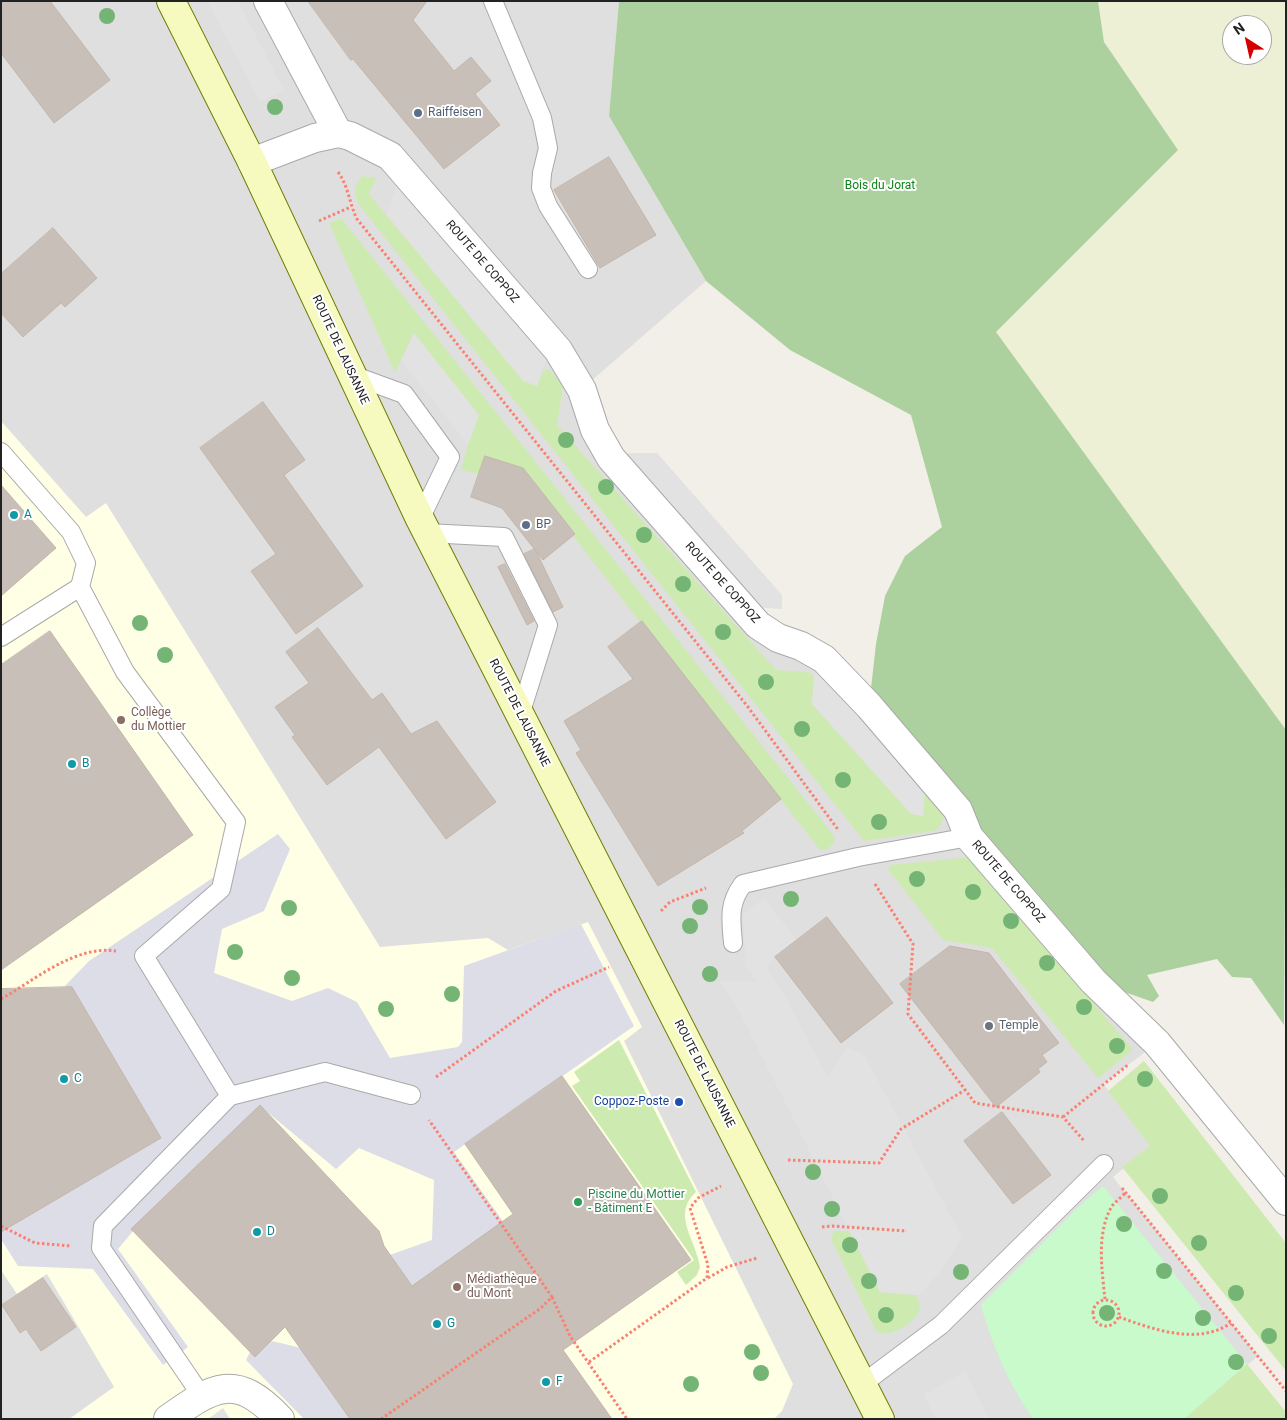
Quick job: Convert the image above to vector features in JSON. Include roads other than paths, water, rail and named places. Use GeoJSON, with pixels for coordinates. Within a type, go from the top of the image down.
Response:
{"type":"FeatureCollection","features":[{"type":"Feature","properties":{"kind":"main road","name":"ROUTE DE LAUSANNE"},"geometry":{"type":"LineString","coordinates":[[171,1],[252,162],[424,526],[880,1419]]}},
{"type":"Feature","properties":{"kind":"street"},"geometry":{"type":"LineString","coordinates":[[252,162],[326,136],[268,1]]}},
{"type":"Feature","properties":{"kind":"street","name":"ROUTE DE COPPOZ"},"geometry":{"type":"LineString","coordinates":[[326,136],[358,140],[390,156],[409,177],[558,350],[582,390],[595,430],[610,458],[758,625],[778,638],[801,646],[824,659],[863,699],[958,810],[969,837],[1094,981],[1157,1043],[1286,1201]]}},
{"type":"Feature","properties":{"kind":"street"},"geometry":{"type":"LineString","coordinates":[[168,1419],[201,1395],[220,1389],[236,1388],[249,1392],[268,1406],[280,1419]]}},
{"type":"Feature","properties":{"kind":"lane"},"geometry":{"type":"LineString","coordinates":[[493,1],[542,118],[548,148],[542,172],[541,188],[548,206],[588,269]]}},
{"type":"Feature","properties":{"kind":"lane"},"geometry":{"type":"LineString","coordinates":[[352,375],[404,394],[450,457],[424,526],[504,537],[548,625],[520,715]]}},
{"type":"Feature","properties":{"kind":"lane"},"geometry":{"type":"LineString","coordinates":[[1,452],[71,532],[86,563],[80,587],[125,672],[236,822],[221,889],[144,956],[230,1096]]}},
{"type":"Feature","properties":{"kind":"lane"},"geometry":{"type":"LineString","coordinates":[[1,637],[80,587]]}},
{"type":"Feature","properties":{"kind":"lane"},"geometry":{"type":"LineString","coordinates":[[733,943],[731,916],[733,898],[743,884],[765,877],[858,857],[969,837]]}},
{"type":"Feature","properties":{"kind":"lane"},"geometry":{"type":"LineString","coordinates":[[201,1395],[176,1356],[114,1271],[101,1248],[103,1226],[230,1096],[325,1072],[411,1095]]}},
{"type":"Feature","properties":{"kind":"lane"},"geometry":{"type":"LineString","coordinates":[[862,1385],[941,1325],[1104,1164]]}},
{"type":"Feature","properties":{"kind":"place","name":"Raiffeisen"},"geometry":{"type":"Point","coordinates":[418,113]}},
{"type":"Feature","properties":{"kind":"place","name":"A"},"geometry":{"type":"Point","coordinates":[14,515]}},
{"type":"Feature","properties":{"kind":"place","name":"BP"},"geometry":{"type":"Point","coordinates":[526,525]}},
{"type":"Feature","properties":{"kind":"place","name":"Collège du Mottier"},"geometry":{"type":"Point","coordinates":[121,720]}},
{"type":"Feature","properties":{"kind":"place","name":"B"},"geometry":{"type":"Point","coordinates":[72,764]}},
{"type":"Feature","properties":{"kind":"place","name":"Temple"},"geometry":{"type":"Point","coordinates":[989,1026]}},
{"type":"Feature","properties":{"kind":"place","name":"C"},"geometry":{"type":"Point","coordinates":[64,1079]}},
{"type":"Feature","properties":{"kind":"place","name":"Coppoz-Poste"},"geometry":{"type":"Point","coordinates":[679,1102]}},
{"type":"Feature","properties":{"kind":"place","name":"Piscine du Mottier - Bâtiment E"},"geometry":{"type":"Point","coordinates":[578,1202]}},
{"type":"Feature","properties":{"kind":"place","name":"D"},"geometry":{"type":"Point","coordinates":[257,1232]}},
{"type":"Feature","properties":{"kind":"place","name":"Médiathèque du Mont"},"geometry":{"type":"Point","coordinates":[457,1287]}},
{"type":"Feature","properties":{"kind":"place","name":"G"},"geometry":{"type":"Point","coordinates":[437,1324]}},
{"type":"Feature","properties":{"kind":"place","name":"F"},"geometry":{"type":"Point","coordinates":[546,1382]}},
{"type":"Feature","properties":{"kind":"park label","name":"Bois du Jorat"},"geometry":{"type":"Point","coordinates":[880,186]}}]}
